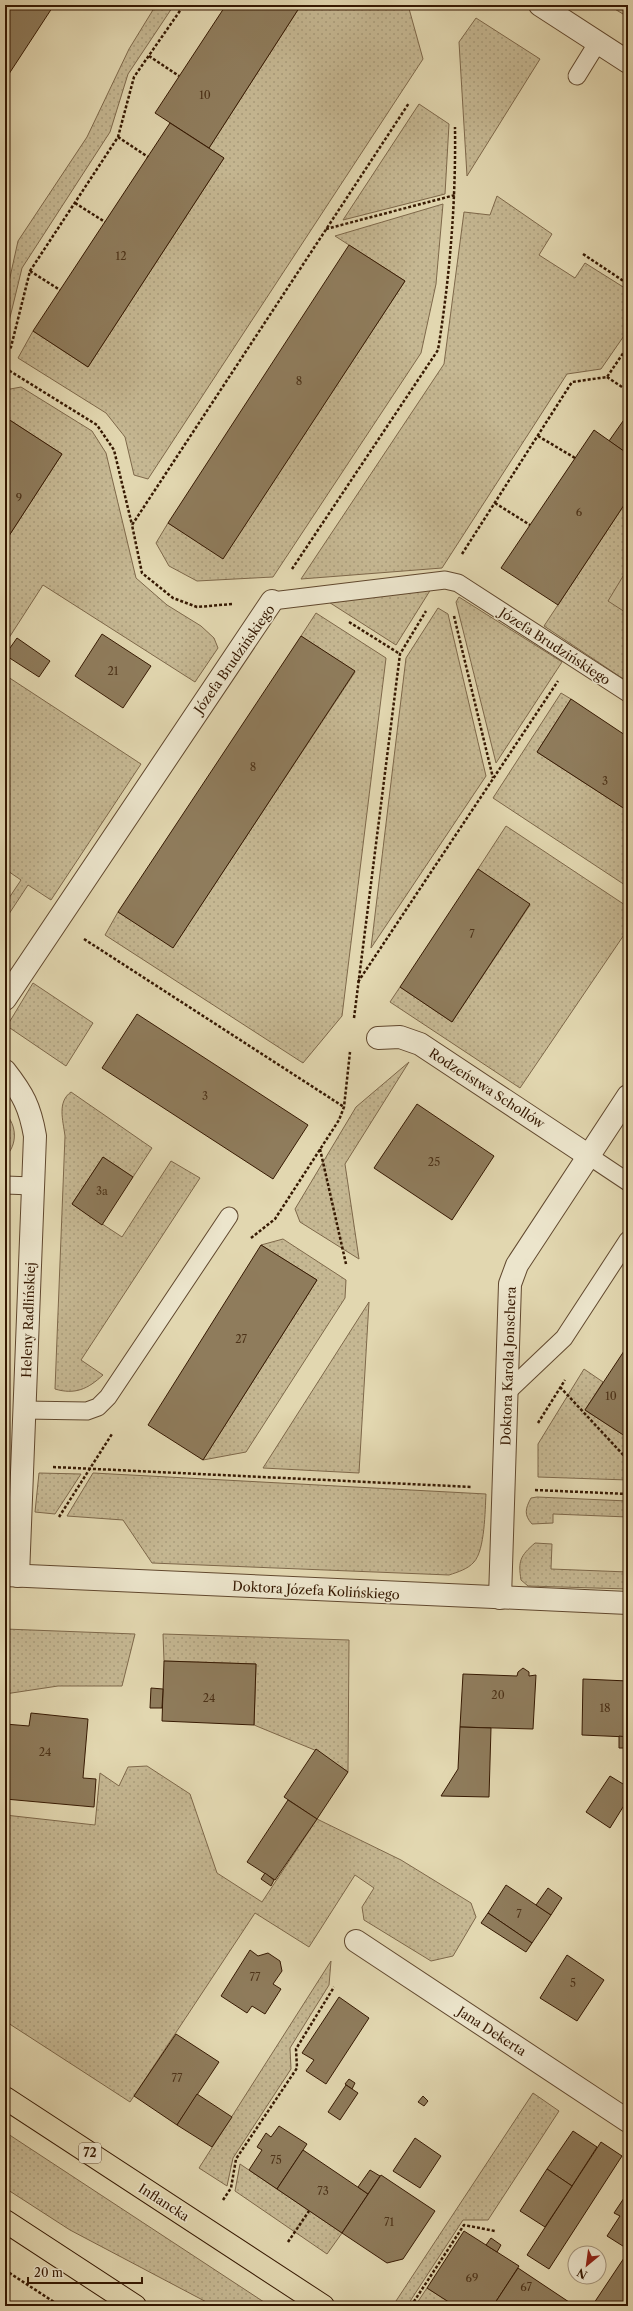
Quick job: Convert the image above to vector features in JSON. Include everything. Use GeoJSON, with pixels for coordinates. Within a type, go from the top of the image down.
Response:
{"type":"FeatureCollection","features":[{"type":"Feature","properties":{"kind":"main road","name":"Inflancka"},"geometry":{"type":"LineString","coordinates":[[5,2098],[323,2306]]}},
{"type":"Feature","properties":{"kind":"main road"},"geometry":{"type":"LineString","coordinates":[[5,2221],[135,2306]]}},
{"type":"Feature","properties":{"kind":"street"},"geometry":{"type":"LineString","coordinates":[[540,5],[628,62]]}},
{"type":"Feature","properties":{"kind":"street","name":"Józefa Brudzińskiego"},"geometry":{"type":"LineString","coordinates":[[5,1000],[272,601]]}},
{"type":"Feature","properties":{"kind":"street","name":"Rodzeństwa Schollów"},"geometry":{"type":"LineString","coordinates":[[378,1038],[400,1037],[420,1044],[589,1156]]}},
{"type":"Feature","properties":{"kind":"street","name":"Heleny Radlińskiej"},"geometry":{"type":"LineString","coordinates":[[5,1071],[19,1089],[31,1111],[35,1136],[22,1465],[12,1576]]}},
{"type":"Feature","properties":{"kind":"street","name":"Doktora Karola Jonschera"},"geometry":{"type":"LineString","coordinates":[[500,1598],[510,1284],[517,1265],[628,1096]]}},
{"type":"Feature","properties":{"kind":"street","name":"Doktora Józefa Kolińskiego"},"geometry":{"type":"LineString","coordinates":[[12,1576],[628,1603]]}},
{"type":"Feature","properties":{"kind":"street","name":"Jana Dekerta"},"geometry":{"type":"LineString","coordinates":[[356,1941],[628,2121]]}},
{"type":"Feature","properties":{"kind":"lane"},"geometry":{"type":"LineString","coordinates":[[577,76],[598,42]]}},
{"type":"Feature","properties":{"kind":"lane","name":"Józefa Brudzińskiego"},"geometry":{"type":"LineString","coordinates":[[272,601],[446,580],[458,583],[628,693]]}},
{"type":"Feature","properties":{"kind":"lane"},"geometry":{"type":"LineString","coordinates":[[589,1156],[628,1182]]}},
{"type":"Feature","properties":{"kind":"lane"},"geometry":{"type":"LineString","coordinates":[[5,1185],[33,1186]]}},
{"type":"Feature","properties":{"kind":"lane"},"geometry":{"type":"LineString","coordinates":[[24,1410],[87,1411],[98,1407],[108,1397],[229,1216]]}},
{"type":"Feature","properties":{"kind":"lane"},"geometry":{"type":"LineString","coordinates":[[506,1393],[564,1338],[628,1240]]}},
{"type":"Feature","properties":{"kind":"path"},"geometry":{"type":"LineString","coordinates":[[5,357],[11,347],[30,271],[118,137],[134,77],[184,5]]}},
{"type":"Feature","properties":{"kind":"path"},"geometry":{"type":"LineString","coordinates":[[149,56],[179,76]]}},
{"type":"Feature","properties":{"kind":"path"},"geometry":{"type":"LineString","coordinates":[[132,525],[409,102]]}},
{"type":"Feature","properties":{"kind":"path"},"geometry":{"type":"LineString","coordinates":[[5,368],[97,425],[114,450],[142,573],[173,598],[197,607],[272,601],[438,350],[443,320],[455,195],[455,127]]}},
{"type":"Feature","properties":{"kind":"path"},"geometry":{"type":"LineString","coordinates":[[118,137],[148,157]]}},
{"type":"Feature","properties":{"kind":"path"},"geometry":{"type":"LineString","coordinates":[[326,229],[455,195]]}},
{"type":"Feature","properties":{"kind":"path"},"geometry":{"type":"LineString","coordinates":[[75,203],[105,222]]}},
{"type":"Feature","properties":{"kind":"path"},"geometry":{"type":"LineString","coordinates":[[582,254],[628,284]]}},
{"type":"Feature","properties":{"kind":"path"},"geometry":{"type":"LineString","coordinates":[[30,271],[60,290]]}},
{"type":"Feature","properties":{"kind":"path"},"geometry":{"type":"LineString","coordinates":[[607,377],[628,346]]}},
{"type":"Feature","properties":{"kind":"path"},"geometry":{"type":"LineString","coordinates":[[573,658],[358,982],[400,654],[572,382],[607,377],[628,391]]}},
{"type":"Feature","properties":{"kind":"path"},"geometry":{"type":"LineString","coordinates":[[538,436],[575,458]]}},
{"type":"Feature","properties":{"kind":"path"},"geometry":{"type":"LineString","coordinates":[[495,503],[530,525]]}},
{"type":"Feature","properties":{"kind":"path"},"geometry":{"type":"LineString","coordinates":[[446,580],[493,778]]}},
{"type":"Feature","properties":{"kind":"path"},"geometry":{"type":"LineString","coordinates":[[308,596],[400,654]]}},
{"type":"Feature","properties":{"kind":"path"},"geometry":{"type":"LineString","coordinates":[[58,921],[344,1106]]}},
{"type":"Feature","properties":{"kind":"path"},"geometry":{"type":"LineString","coordinates":[[320,1149],[346,1264]]}},
{"type":"Feature","properties":{"kind":"path"},"geometry":{"type":"LineString","coordinates":[[560,1387],[628,1460]]}},
{"type":"Feature","properties":{"kind":"path"},"geometry":{"type":"LineString","coordinates":[[22,1465],[628,1494]]}},
{"type":"Feature","properties":{"kind":"path"},"geometry":{"type":"LineString","coordinates":[[223,2200],[231,2188],[236,2159],[297,2068],[296,2049],[334,1987]]}},
{"type":"Feature","properties":{"kind":"path"},"geometry":{"type":"LineString","coordinates":[[288,2242],[309,2211]]}},
{"type":"Feature","properties":{"kind":"path"},"geometry":{"type":"LineString","coordinates":[[411,2306],[464,2225],[495,2231]]}},
{"type":"Feature","properties":{"kind":"path"},"geometry":{"type":"LineString","coordinates":[[5,2270],[60,2306]]}},
{"type":"Feature","properties":{"kind":"shaded area"},"geometry":{"type":"Polygon","coordinates":[[[156,5],[174,5],[128,74],[110,132],[22,268],[5,338],[5,300],[18,241],[87,137],[129,49],[156,5]]]}},
{"type":"Feature","properties":{"kind":"shaded area"},"geometry":{"type":"Polygon","coordinates":[[[301,5],[408,5],[423,59],[148,479],[134,475],[125,437],[106,413],[18,358],[33,331],[88,367],[224,158],[209,148],[301,5]]]}},
{"type":"Feature","properties":{"kind":"shaded area"},"geometry":{"type":"Polygon","coordinates":[[[608,5],[628,5],[628,17],[608,5]]]}},
{"type":"Feature","properties":{"kind":"shaded area"},"geometry":{"type":"Polygon","coordinates":[[[476,18],[540,59],[467,176],[459,42],[476,18]]]}},
{"type":"Feature","properties":{"kind":"shaded area"},"geometry":{"type":"Polygon","coordinates":[[[419,104],[449,124],[445,194],[343,220],[419,104]]]}},
{"type":"Feature","properties":{"kind":"shaded area"},"geometry":{"type":"Polygon","coordinates":[[[497,196],[552,234],[539,255],[575,278],[585,263],[628,290],[628,330],[601,369],[567,374],[442,568],[301,579],[444,364],[464,212],[490,215],[497,196]]]}},
{"type":"Feature","properties":{"kind":"shaded area"},"geometry":{"type":"Polygon","coordinates":[[[443,204],[436,284],[421,353],[273,577],[197,581],[169,566],[156,543],[168,523],[223,558],[405,281],[335,236],[443,204]]]}},
{"type":"Feature","properties":{"kind":"shaded area"},"geometry":{"type":"Polygon","coordinates":[[[21,387],[92,431],[106,453],[136,578],[167,605],[201,626],[214,638],[218,648],[195,682],[43,585],[5,644],[5,542],[62,454],[5,417],[5,390],[21,387]]]}},
{"type":"Feature","properties":{"kind":"shaded area"},"geometry":{"type":"Polygon","coordinates":[[[628,499],[628,682],[544,626],[628,499]]]}},
{"type":"Feature","properties":{"kind":"shaded area"},"geometry":{"type":"Polygon","coordinates":[[[628,568],[628,614],[608,601],[628,568]]]}},
{"type":"Feature","properties":{"kind":"shaded area"},"geometry":{"type":"Polygon","coordinates":[[[431,589],[396,645],[324,599],[431,589]]]}},
{"type":"Feature","properties":{"kind":"shaded area"},"geometry":{"type":"Polygon","coordinates":[[[459,597],[562,662],[496,763],[456,602],[459,597]]]}},
{"type":"Feature","properties":{"kind":"shaded area"},"geometry":{"type":"Polygon","coordinates":[[[438,608],[448,614],[486,776],[371,948],[406,658],[438,608]]]}},
{"type":"Feature","properties":{"kind":"shaded area"},"geometry":{"type":"Polygon","coordinates":[[[316,613],[386,658],[342,1016],[303,1063],[105,935],[118,912],[173,947],[355,672],[301,636],[316,613]]]}},
{"type":"Feature","properties":{"kind":"shaded area"},"geometry":{"type":"Polygon","coordinates":[[[5,675],[141,764],[51,900],[28,885],[5,920],[5,904],[21,880],[5,869],[5,675]]]}},
{"type":"Feature","properties":{"kind":"shaded area"},"geometry":{"type":"Polygon","coordinates":[[[561,693],[571,699],[537,752],[628,811],[628,887],[493,798],[561,693]]]}},
{"type":"Feature","properties":{"kind":"shaded area"},"geometry":{"type":"Polygon","coordinates":[[[506,826],[628,907],[628,929],[520,1088],[390,1002],[400,987],[452,1022],[530,905],[478,869],[506,826]]]}},
{"type":"Feature","properties":{"kind":"shaded area"},"geometry":{"type":"Polygon","coordinates":[[[33,983],[93,1023],[66,1066],[7,1026],[33,983]]]}},
{"type":"Feature","properties":{"kind":"shaded area"},"geometry":{"type":"Polygon","coordinates":[[[409,1062],[345,1164],[359,1259],[300,1222],[295,1209],[356,1107],[409,1062]]]}},
{"type":"Feature","properties":{"kind":"shaded area"},"geometry":{"type":"Polygon","coordinates":[[[71,1092],[152,1148],[133,1177],[103,1157],[72,1204],[122,1237],[171,1161],[200,1178],[81,1360],[103,1375],[92,1384],[81,1390],[62,1391],[55,1389],[65,1136],[62,1106],[67,1096],[71,1092]]]}},
{"type":"Feature","properties":{"kind":"shaded area"},"geometry":{"type":"Polygon","coordinates":[[[5,1113],[14,1129],[14,1141],[5,1157],[5,1113]]]}},
{"type":"Feature","properties":{"kind":"shaded area"},"geometry":{"type":"Polygon","coordinates":[[[283,1239],[346,1280],[345,1298],[246,1452],[203,1460],[317,1280],[261,1245],[283,1239]]]}},
{"type":"Feature","properties":{"kind":"shaded area"},"geometry":{"type":"Polygon","coordinates":[[[369,1302],[359,1473],[263,1468],[369,1302]]]}},
{"type":"Feature","properties":{"kind":"shaded area"},"geometry":{"type":"Polygon","coordinates":[[[584,1369],[603,1382],[585,1410],[628,1438],[628,1480],[538,1477],[538,1444],[584,1369]]]}},
{"type":"Feature","properties":{"kind":"shaded area"},"geometry":{"type":"Polygon","coordinates":[[[39,1473],[81,1474],[55,1514],[35,1512],[39,1473]]]}},
{"type":"Feature","properties":{"kind":"shaded area"},"geometry":{"type":"Polygon","coordinates":[[[93,1473],[486,1494],[485,1519],[478,1556],[472,1564],[466,1568],[449,1575],[152,1563],[123,1520],[67,1516],[93,1473]]]}},
{"type":"Feature","properties":{"kind":"shaded area"},"geometry":{"type":"Polygon","coordinates":[[[531,1498],[628,1501],[628,1517],[553,1514],[553,1523],[532,1524],[526,1512],[531,1498]]]}},
{"type":"Feature","properties":{"kind":"shaded area"},"geometry":{"type":"Polygon","coordinates":[[[535,1543],[552,1544],[551,1569],[628,1572],[628,1589],[528,1586],[521,1580],[520,1563],[523,1555],[535,1543]]]}},
{"type":"Feature","properties":{"kind":"shaded area"},"geometry":{"type":"Polygon","coordinates":[[[5,1629],[135,1634],[122,1686],[58,1686],[5,1694],[5,1629]]]}},
{"type":"Feature","properties":{"kind":"shaded area"},"geometry":{"type":"Polygon","coordinates":[[[163,1634],[349,1640],[348,1772],[317,1751],[254,1725],[256,1664],[164,1661],[163,1634]]]}},
{"type":"Feature","properties":{"kind":"shaded area"},"geometry":{"type":"Polygon","coordinates":[[[147,1766],[190,1794],[217,1873],[262,1902],[317,1819],[401,1860],[471,1903],[476,1917],[453,1956],[431,1961],[364,1920],[362,1907],[374,1888],[355,1875],[309,1947],[255,1913],[130,2102],[5,2021],[5,1815],[95,1825],[100,1773],[119,1786],[128,1767],[147,1766]]]}},
{"type":"Feature","properties":{"kind":"shaded area"},"geometry":{"type":"Polygon","coordinates":[[[331,1961],[329,1985],[290,2048],[291,2069],[233,2158],[227,2186],[199,2168],[331,1961]]]}},
{"type":"Feature","properties":{"kind":"shaded area"},"geometry":{"type":"Polygon","coordinates":[[[533,2093],[559,2111],[488,2220],[463,2220],[407,2306],[396,2301],[533,2093]]]}},
{"type":"Feature","properties":{"kind":"shaded area"},"geometry":{"type":"Polygon","coordinates":[[[5,2132],[270,2306],[214,2306],[70,2230],[5,2188],[5,2132]]]}},
{"type":"Feature","properties":{"kind":"shaded area"},"geometry":{"type":"Polygon","coordinates":[[[240,2164],[342,2233],[327,2254],[235,2191],[240,2164]]]}},
{"type":"Feature","properties":{"kind":"shaded area"},"geometry":{"type":"Polygon","coordinates":[[[427,2288],[455,2306],[415,2306],[427,2288]]]}},
{"type":"Feature","properties":{"kind":"building"},"geometry":{"type":"Polygon","coordinates":[[[5,5],[54,5],[5,80],[5,5]]]}},
{"type":"Feature","properties":{"kind":"building"},"geometry":{"type":"Polygon","coordinates":[[[226,5],[301,5],[209,148],[155,113],[226,5]]]}},
{"type":"Feature","properties":{"kind":"building"},"geometry":{"type":"Polygon","coordinates":[[[170,123],[224,158],[88,367],[33,331],[170,123]]]}},
{"type":"Feature","properties":{"kind":"building"},"geometry":{"type":"Polygon","coordinates":[[[349,245],[405,281],[223,559],[168,523],[349,245]]]}},
{"type":"Feature","properties":{"kind":"building"},"geometry":{"type":"Polygon","coordinates":[[[628,414],[628,454],[609,441],[628,414]]]}},
{"type":"Feature","properties":{"kind":"building"},"geometry":{"type":"Polygon","coordinates":[[[5,417],[62,454],[5,542],[5,417]]]}},
{"type":"Feature","properties":{"kind":"building"},"geometry":{"type":"Polygon","coordinates":[[[594,430],[628,454],[628,499],[558,605],[501,568],[594,430]]]}},
{"type":"Feature","properties":{"kind":"building"},"geometry":{"type":"Polygon","coordinates":[[[102,634],[151,666],[123,708],[75,676],[102,634]]]}},
{"type":"Feature","properties":{"kind":"building"},"geometry":{"type":"Polygon","coordinates":[[[301,636],[355,671],[173,948],[118,912],[301,636]]]}},
{"type":"Feature","properties":{"kind":"building"},"geometry":{"type":"Polygon","coordinates":[[[17,638],[50,661],[39,677],[5,655],[17,638]]]}},
{"type":"Feature","properties":{"kind":"building"},"geometry":{"type":"Polygon","coordinates":[[[571,699],[628,737],[628,811],[537,752],[571,699]]]}},
{"type":"Feature","properties":{"kind":"building"},"geometry":{"type":"Polygon","coordinates":[[[478,869],[530,904],[452,1022],[400,987],[478,869]]]}},
{"type":"Feature","properties":{"kind":"building"},"geometry":{"type":"Polygon","coordinates":[[[137,1014],[308,1125],[273,1179],[102,1068],[137,1014]]]}},
{"type":"Feature","properties":{"kind":"building"},"geometry":{"type":"Polygon","coordinates":[[[417,1104],[494,1156],[452,1220],[374,1168],[417,1104]]]}},
{"type":"Feature","properties":{"kind":"building"},"geometry":{"type":"Polygon","coordinates":[[[103,1157],[133,1177],[102,1225],[72,1204],[103,1157]]]}},
{"type":"Feature","properties":{"kind":"building"},"geometry":{"type":"Polygon","coordinates":[[[261,1245],[317,1280],[203,1460],[148,1425],[261,1245]]]}},
{"type":"Feature","properties":{"kind":"building"},"geometry":{"type":"Polygon","coordinates":[[[628,1345],[628,1438],[585,1410],[628,1345]]]}},
{"type":"Feature","properties":{"kind":"building"},"geometry":{"type":"Polygon","coordinates":[[[164,1661],[256,1664],[254,1725],[162,1721],[164,1661]]]}},
{"type":"Feature","properties":{"kind":"building"},"geometry":{"type":"Polygon","coordinates":[[[523,1668],[529,1672],[529,1676],[536,1675],[533,1729],[460,1727],[463,1674],[517,1676],[518,1672],[523,1668]]]}},
{"type":"Feature","properties":{"kind":"building"},"geometry":{"type":"Polygon","coordinates":[[[583,1679],[628,1681],[628,1737],[582,1735],[583,1679]]]}},
{"type":"Feature","properties":{"kind":"building"},"geometry":{"type":"Polygon","coordinates":[[[151,1688],[163,1689],[162,1708],[150,1708],[151,1688]]]}},
{"type":"Feature","properties":{"kind":"building"},"geometry":{"type":"Polygon","coordinates":[[[31,1713],[88,1719],[83,1778],[96,1779],[94,1807],[5,1799],[5,1724],[29,1726],[31,1713]]]}},
{"type":"Feature","properties":{"kind":"building"},"geometry":{"type":"Polygon","coordinates":[[[460,1727],[491,1728],[489,1797],[441,1796],[458,1769],[460,1727]]]}},
{"type":"Feature","properties":{"kind":"building"},"geometry":{"type":"Polygon","coordinates":[[[619,1736],[628,1737],[628,1748],[619,1748],[619,1736]]]}},
{"type":"Feature","properties":{"kind":"building"},"geometry":{"type":"Polygon","coordinates":[[[316,1749],[348,1772],[317,1819],[284,1797],[316,1749]]]}},
{"type":"Feature","properties":{"kind":"building"},"geometry":{"type":"Polygon","coordinates":[[[610,1776],[628,1787],[628,1799],[610,1828],[586,1812],[610,1776]]]}},
{"type":"Feature","properties":{"kind":"building"},"geometry":{"type":"Polygon","coordinates":[[[288,1800],[317,1819],[275,1880],[247,1862],[288,1800]]]}},
{"type":"Feature","properties":{"kind":"building"},"geometry":{"type":"Polygon","coordinates":[[[265,1873],[274,1880],[271,1886],[261,1879],[265,1873]]]}},
{"type":"Feature","properties":{"kind":"building"},"geometry":{"type":"Polygon","coordinates":[[[506,1885],[551,1915],[532,1943],[488,1913],[506,1885]]]}},
{"type":"Feature","properties":{"kind":"building"},"geometry":{"type":"Polygon","coordinates":[[[548,1888],[562,1898],[551,1915],[536,1905],[548,1888]]]}},
{"type":"Feature","properties":{"kind":"building"},"geometry":{"type":"Polygon","coordinates":[[[488,1913],[532,1943],[526,1952],[481,1923],[488,1913]]]}},
{"type":"Feature","properties":{"kind":"building"},"geometry":{"type":"Polygon","coordinates":[[[250,1950],[258,1956],[268,1953],[280,1961],[282,1971],[273,1984],[281,1989],[265,2014],[252,2006],[247,2013],[221,1996],[250,1950]]]}},
{"type":"Feature","properties":{"kind":"building"},"geometry":{"type":"Polygon","coordinates":[[[567,1955],[604,1980],[577,2021],[540,1998],[567,1955]]]}},
{"type":"Feature","properties":{"kind":"building"},"geometry":{"type":"Polygon","coordinates":[[[339,1997],[369,2018],[326,2084],[306,2071],[314,2060],[302,2053],[339,1997]]]}},
{"type":"Feature","properties":{"kind":"building"},"geometry":{"type":"Polygon","coordinates":[[[176,2034],[219,2062],[177,2125],[134,2096],[176,2034]]]}},
{"type":"Feature","properties":{"kind":"building"},"geometry":{"type":"Polygon","coordinates":[[[349,2079],[355,2083],[352,2089],[345,2084],[349,2079]]]}},
{"type":"Feature","properties":{"kind":"building"},"geometry":{"type":"Polygon","coordinates":[[[346,2085],[358,2093],[340,2120],[328,2112],[346,2085]]]}},
{"type":"Feature","properties":{"kind":"building"},"geometry":{"type":"Polygon","coordinates":[[[197,2094],[232,2117],[212,2147],[177,2125],[197,2094]]]}},
{"type":"Feature","properties":{"kind":"building"},"geometry":{"type":"Polygon","coordinates":[[[423,2096],[428,2101],[424,2106],[418,2102],[423,2096]]]}},
{"type":"Feature","properties":{"kind":"building"},"geometry":{"type":"Polygon","coordinates":[[[279,2126],[307,2144],[277,2189],[249,2170],[262,2150],[257,2147],[266,2133],[271,2137],[279,2126]]]}},
{"type":"Feature","properties":{"kind":"building"},"geometry":{"type":"Polygon","coordinates":[[[573,2131],[597,2147],[572,2186],[547,2169],[573,2131]]]}},
{"type":"Feature","properties":{"kind":"building"},"geometry":{"type":"Polygon","coordinates":[[[415,2138],[441,2156],[420,2188],[393,2171],[415,2138]]]}},
{"type":"Feature","properties":{"kind":"building"},"geometry":{"type":"Polygon","coordinates":[[[601,2142],[622,2156],[549,2269],[527,2255],[601,2142]]]}},
{"type":"Feature","properties":{"kind":"building"},"geometry":{"type":"Polygon","coordinates":[[[303,2150],[368,2194],[342,2233],[277,2189],[303,2150]]]}},
{"type":"Feature","properties":{"kind":"building"},"geometry":{"type":"Polygon","coordinates":[[[547,2169],[572,2186],[545,2227],[520,2211],[547,2169]]]}},
{"type":"Feature","properties":{"kind":"building"},"geometry":{"type":"Polygon","coordinates":[[[370,2170],[380,2176],[368,2194],[358,2187],[370,2170]]]}},
{"type":"Feature","properties":{"kind":"building"},"geometry":{"type":"Polygon","coordinates":[[[381,2175],[435,2211],[403,2259],[387,2263],[342,2233],[381,2175]]]}},
{"type":"Feature","properties":{"kind":"building"},"geometry":{"type":"Polygon","coordinates":[[[628,2192],[628,2244],[626,2248],[607,2236],[620,2216],[614,2213],[628,2192]]]}},
{"type":"Feature","properties":{"kind":"building"},"geometry":{"type":"Polygon","coordinates":[[[464,2231],[519,2266],[493,2306],[455,2306],[427,2288],[464,2231]]]}},
{"type":"Feature","properties":{"kind":"building"},"geometry":{"type":"Polygon","coordinates":[[[491,2238],[501,2245],[497,2252],[486,2245],[491,2238]]]}},
{"type":"Feature","properties":{"kind":"building"},"geometry":{"type":"Polygon","coordinates":[[[628,2252],[628,2306],[592,2306],[628,2252]]]}},
{"type":"Feature","properties":{"kind":"building"},"geometry":{"type":"Polygon","coordinates":[[[518,2268],[575,2306],[493,2306],[518,2268]]]}}]}
